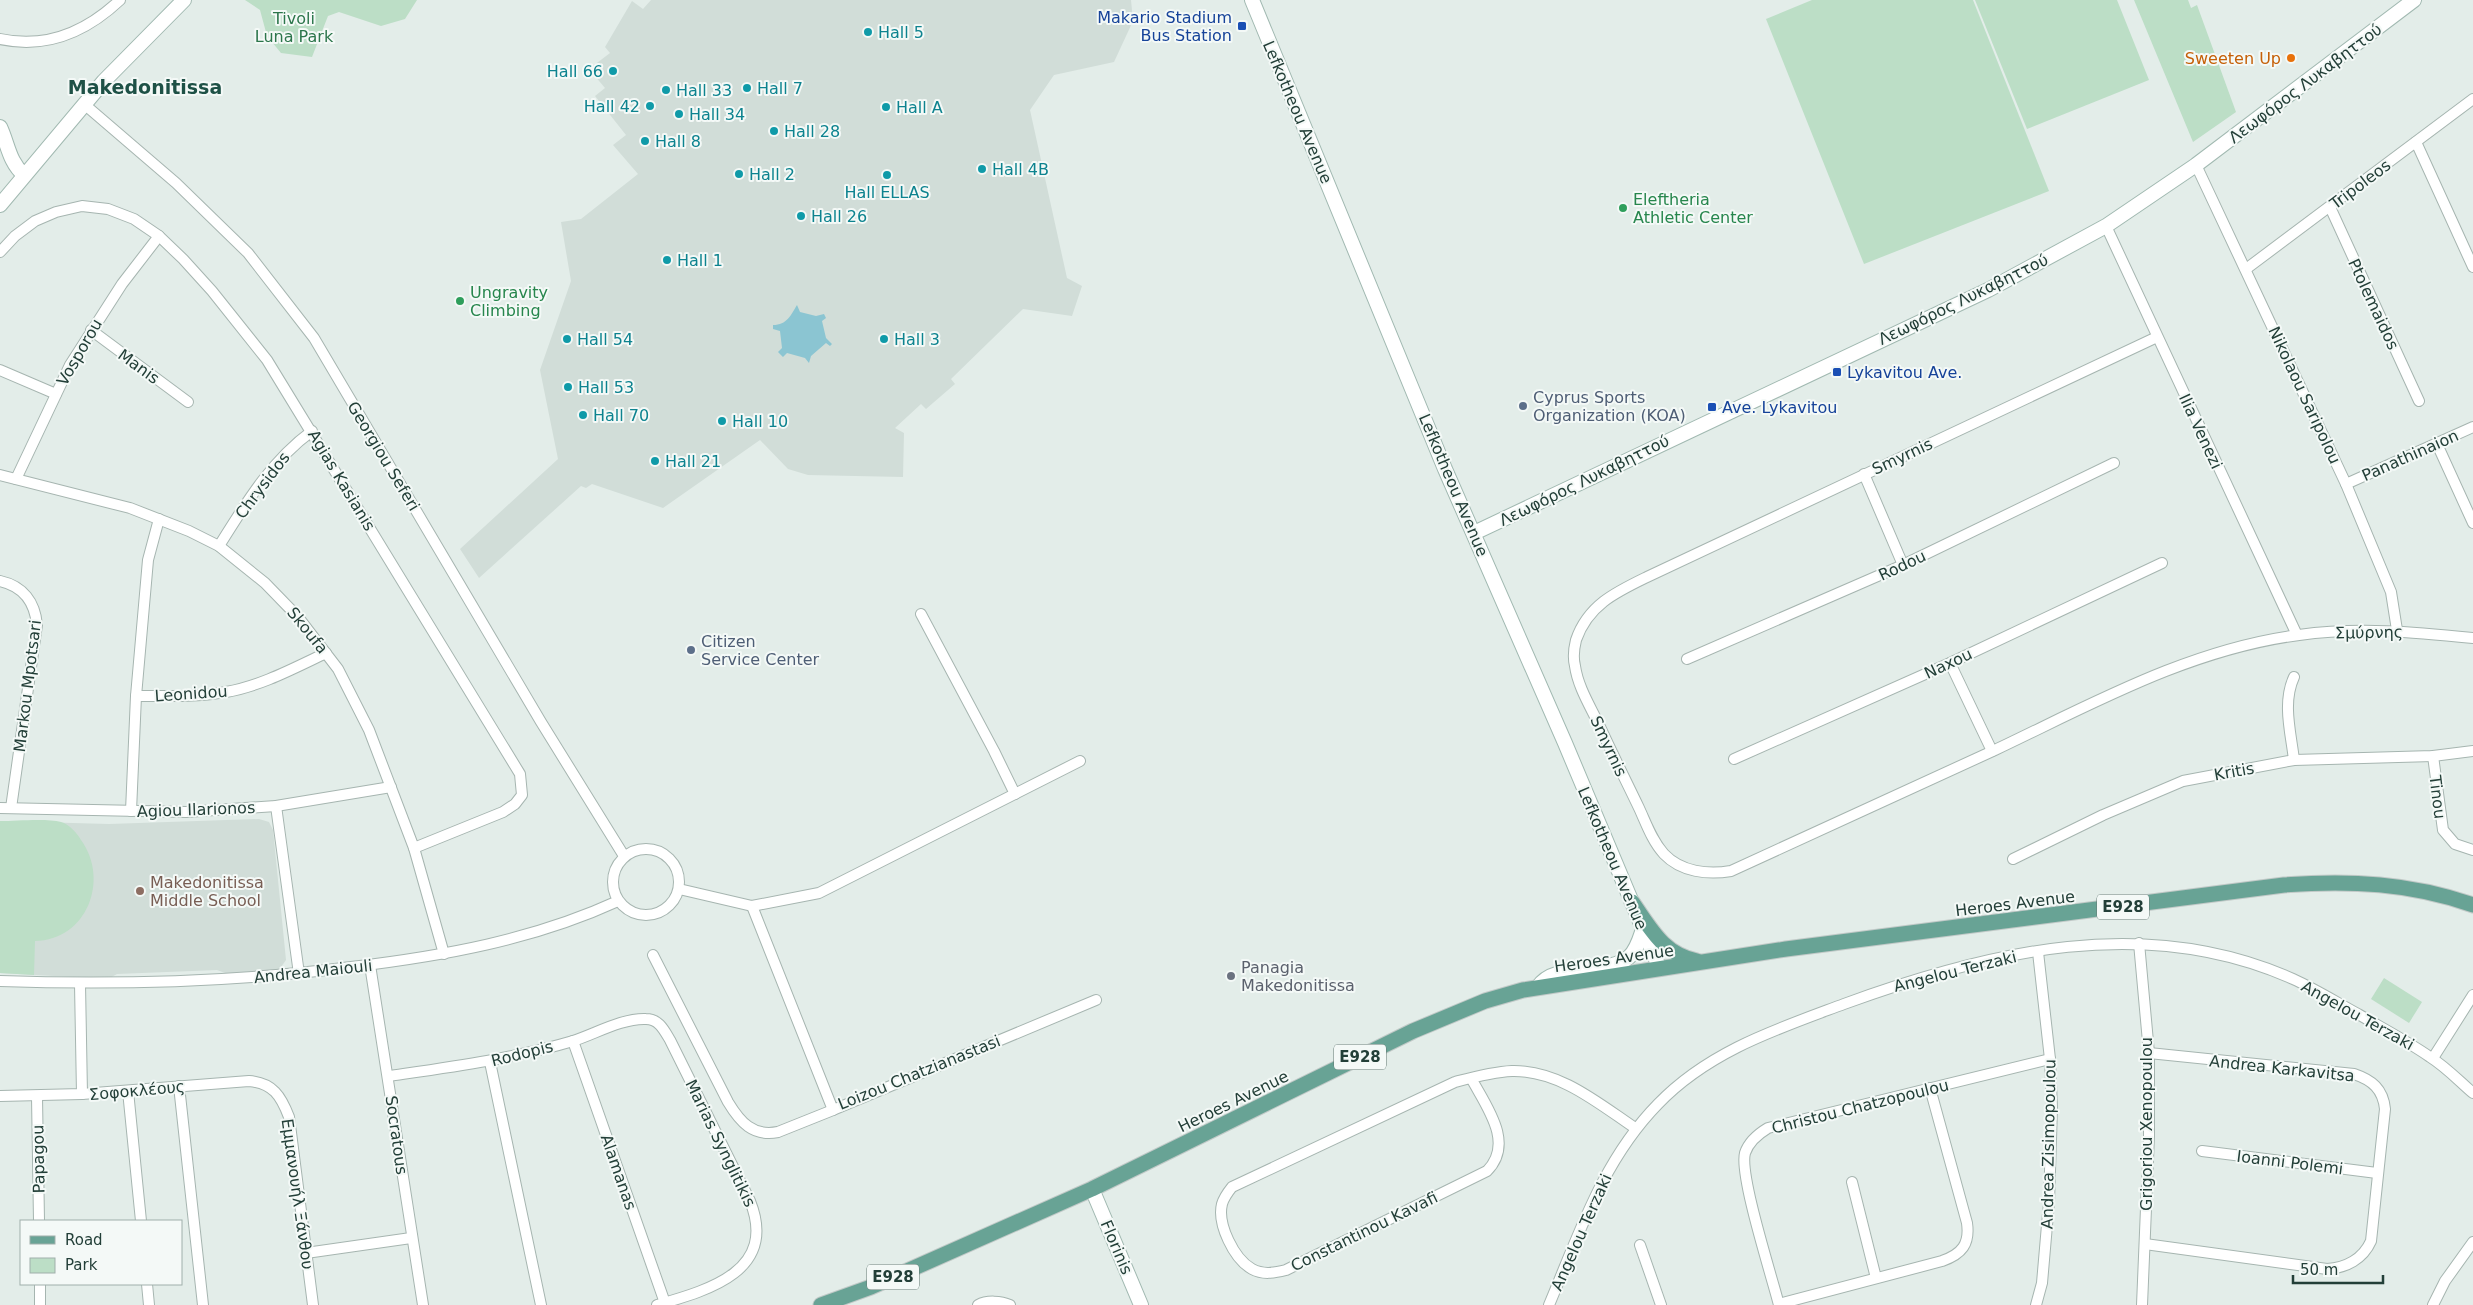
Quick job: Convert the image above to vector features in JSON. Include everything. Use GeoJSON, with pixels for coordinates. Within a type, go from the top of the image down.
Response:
{"type":"FeatureCollection","features":[{"type":"Feature","properties":{"kind":"main road"},"geometry":{"type":"LineString","coordinates":[[0,205],[84,104],[131,52],[184,0]]}},
{"type":"Feature","properties":{"kind":"main road","name":"Lefkotheou Avenue"},"geometry":{"type":"LineString","coordinates":[[1252,0],[1445,469],[1660,969]]}},
{"type":"Feature","properties":{"kind":"main road","name":"Λεωφόρος Λυκαβηττού"},"geometry":{"type":"LineString","coordinates":[[1474,533],[1988,290],[2106,226],[2196,165],[2414,0]]}},
{"type":"Feature","properties":{"kind":"main road"},"geometry":{"type":"LineString","coordinates":[[0,127],[11,160],[24,175]]}},
{"type":"Feature","properties":{"kind":"main road","name":"Heroes Avenue"},"geometry":{"type":"LineString","coordinates":[[820,1305],[872,1287],[1092,1189],[1413,1031],[1485,1001],[1538,987],[1796,947],[2293,884],[2348,882],[2376,884],[2436,894],[2473,905]]}},
{"type":"Feature","properties":{"kind":"main road"},"geometry":{"type":"LineString","coordinates":[[1632,902],[1662,943],[1675,954],[1702,962]]}},
{"type":"Feature","properties":{"kind":"main road"},"geometry":{"type":"LineString","coordinates":[[1538,987],[1542,981],[1553,976],[1615,963],[1629,958],[1643,929]]}},
{"type":"Feature","properties":{"kind":"main road","name":"Florinis"},"geometry":{"type":"LineString","coordinates":[[1092,1189],[1141,1305]]}},
{"type":"Feature","properties":{"kind":"street"},"geometry":{"type":"LineString","coordinates":[[0,39],[36,42],[62,38],[93,21],[120,0]]}},
{"type":"Feature","properties":{"kind":"street","name":"Tripoleos"},"geometry":{"type":"LineString","coordinates":[[2246,269],[2473,99]]}},
{"type":"Feature","properties":{"kind":"street","name":"Georgiou Seferi"},"geometry":{"type":"LineString","coordinates":[[84,104],[176,183],[242,247],[314,338],[580,787],[624,856]]}},
{"type":"Feature","properties":{"kind":"street"},"geometry":{"type":"LineString","coordinates":[[2416,142],[2473,267]]}},
{"type":"Feature","properties":{"kind":"street","name":"Nikolaou Saripolou"},"geometry":{"type":"LineString","coordinates":[[2196,165],[2346,484],[2388,585],[2398,630]]}},
{"type":"Feature","properties":{"kind":"street","name":"Agias Kasianis"},"geometry":{"type":"LineString","coordinates":[[0,252],[15,236],[35,221],[56,212],[82,206],[123,213],[159,236],[200,278],[267,360],[514,762],[522,783],[522,795],[508,809],[414,848]]}},
{"type":"Feature","properties":{"kind":"street","name":"Ptolemaidos"},"geometry":{"type":"LineString","coordinates":[[2330,207],[2419,401]]}},
{"type":"Feature","properties":{"kind":"street","name":"Ilia Venezi"},"geometry":{"type":"LineString","coordinates":[[2106,226],[2297,635]]}},
{"type":"Feature","properties":{"kind":"street","name":"Vosporou"},"geometry":{"type":"LineString","coordinates":[[16,479],[56,394],[90,330],[159,236]]}},
{"type":"Feature","properties":{"kind":"street","name":"Manis"},"geometry":{"type":"LineString","coordinates":[[90,330],[188,402]]}},
{"type":"Feature","properties":{"kind":"street","name":"Smyrnis"},"geometry":{"type":"LineString","coordinates":[[2157,337],[1611,594],[1590,613],[1576,641],[1575,667],[1580,683],[1653,838],[1664,854],[1678,865],[1694,871],[1715,874],[1731,871],[2117,692],[2192,661],[2297,635]]}},
{"type":"Feature","properties":{"kind":"street"},"geometry":{"type":"LineString","coordinates":[[0,370],[56,394]]}},
{"type":"Feature","properties":{"kind":"street","name":"Panathinaion"},"geometry":{"type":"LineString","coordinates":[[2346,484],[2473,427]]}},
{"type":"Feature","properties":{"kind":"street","name":"Chrysidos"},"geometry":{"type":"LineString","coordinates":[[219,546],[251,495],[281,457],[312,431]]}},
{"type":"Feature","properties":{"kind":"street"},"geometry":{"type":"LineString","coordinates":[[2437,444],[2473,522]]}},
{"type":"Feature","properties":{"kind":"street","name":"Rodou"},"geometry":{"type":"LineString","coordinates":[[1687,659],[1903,565],[2114,462]]}},
{"type":"Feature","properties":{"kind":"street"},"geometry":{"type":"LineString","coordinates":[[1864,474],[1903,565]]}},
{"type":"Feature","properties":{"kind":"street","name":"Skoufa"},"geometry":{"type":"LineString","coordinates":[[0,475],[130,508],[159,519],[219,546],[280,598],[326,652],[358,708],[414,848],[444,954]]}},
{"type":"Feature","properties":{"kind":"street","name":"Leonidou"},"geometry":{"type":"LineString","coordinates":[[159,519],[148,560],[136,696],[191,695],[228,691],[281,674],[326,652]]}},
{"type":"Feature","properties":{"kind":"street","name":"Naxou"},"geometry":{"type":"LineString","coordinates":[[1734,759],[1950,662],[2162,563]]}},
{"type":"Feature","properties":{"kind":"street","name":"Markou Mpotsari"},"geometry":{"type":"LineString","coordinates":[[0,581],[18,588],[29,598],[35,610],[37,625],[11,808]]}},
{"type":"Feature","properties":{"kind":"street"},"geometry":{"type":"LineString","coordinates":[[921,614],[1015,794]]}},
{"type":"Feature","properties":{"kind":"street","name":"Σμύρνης"},"geometry":{"type":"LineString","coordinates":[[2297,635],[2350,630],[2398,630],[2473,638]]}},
{"type":"Feature","properties":{"kind":"street"},"geometry":{"type":"LineString","coordinates":[[1950,662],[1992,751]]}},
{"type":"Feature","properties":{"kind":"street"},"geometry":{"type":"LineString","coordinates":[[2294,677],[2289,688],[2288,702],[2294,760]]}},
{"type":"Feature","properties":{"kind":"street"},"geometry":{"type":"LineString","coordinates":[[131,811],[136,696]]}},
{"type":"Feature","properties":{"kind":"street","name":"Kritis"},"geometry":{"type":"LineString","coordinates":[[2013,859],[2103,815],[2183,781],[2294,760],[2433,756],[2473,751]]}},
{"type":"Feature","properties":{"kind":"street","name":"Tinou"},"geometry":{"type":"LineString","coordinates":[[2433,756],[2443,830],[2455,844],[2473,850]]}},
{"type":"Feature","properties":{"kind":"street"},"geometry":{"type":"LineString","coordinates":[[679,889],[752,906],[819,893],[1080,762]]}},
{"type":"Feature","properties":{"kind":"street","name":"Agiou Ilarionos"},"geometry":{"type":"LineString","coordinates":[[0,808],[186,812],[276,806],[391,787]]}},
{"type":"Feature","properties":{"kind":"street"},"geometry":{"type":"LineString","coordinates":[[276,806],[299,974]]}},
{"type":"Feature","properties":{"kind":"street"},"geometry":{"type":"LineString","coordinates":[[643,848],[663,853],[677,868],[679,889],[669,907],[650,916],[631,912],[618,901],[612,882],[614,872],[624,856],[643,848]]}},
{"type":"Feature","properties":{"kind":"street","name":"Andrea Maiouli"},"geometry":{"type":"LineString","coordinates":[[0,981],[80,984],[247,978],[370,965],[470,950],[546,929],[618,901]]}},
{"type":"Feature","properties":{"kind":"street","name":"Loizou Chatzianastasi"},"geometry":{"type":"LineString","coordinates":[[752,906],[833,1110],[1096,1000]]}},
{"type":"Feature","properties":{"kind":"street","name":"Angelou Terzaki"},"geometry":{"type":"LineString","coordinates":[[1549,1305],[1598,1187],[1635,1128],[1678,1084],[1717,1057],[1741,1044],[1918,978],[1975,963],[2092,944],[2139,943],[2216,954],[2291,978],[2317,991],[2433,1058],[2473,1093]]}},
{"type":"Feature","properties":{"kind":"street","name":"Grigoriou Xenopoulou"},"geometry":{"type":"LineString","coordinates":[[2139,943],[2148,1054],[2149,1136],[2142,1305]]}},
{"type":"Feature","properties":{"kind":"street","name":"Andrea Zisimopoulou"},"geometry":{"type":"LineString","coordinates":[[2036,1305],[2042,1283],[2052,1108],[2050,1059],[2038,952]]}},
{"type":"Feature","properties":{"kind":"street"},"geometry":{"type":"LineString","coordinates":[[653,956],[728,1102],[738,1117],[748,1127],[769,1134],[833,1110]]}},
{"type":"Feature","properties":{"kind":"street","name":"Socratous"},"geometry":{"type":"LineString","coordinates":[[370,965],[389,1076],[411,1238],[423,1305]]}},
{"type":"Feature","properties":{"kind":"street"},"geometry":{"type":"LineString","coordinates":[[80,984],[82,1094]]}},
{"type":"Feature","properties":{"kind":"street"},"geometry":{"type":"LineString","coordinates":[[2433,1058],[2473,995]]}},
{"type":"Feature","properties":{"kind":"street","name":"Rodopis"},"geometry":{"type":"LineString","coordinates":[[389,1076],[490,1062],[573,1041],[632,1020],[653,1020]]}},
{"type":"Feature","properties":{"kind":"street","name":"Marias Synglitikis"},"geometry":{"type":"LineString","coordinates":[[653,1020],[664,1030],[674,1047],[750,1202],[757,1224],[756,1240],[751,1254],[739,1272],[722,1283],[661,1304]]}},
{"type":"Feature","properties":{"kind":"street","name":"Alamanas"},"geometry":{"type":"LineString","coordinates":[[573,1041],[661,1304]]}},
{"type":"Feature","properties":{"kind":"street","name":"Andrea Karkavitsa"},"geometry":{"type":"LineString","coordinates":[[2145,1244],[2327,1269],[2345,1266],[2362,1254],[2370,1241],[2384,1102],[2378,1087],[2365,1078],[2354,1074],[2148,1054]]}},
{"type":"Feature","properties":{"kind":"street","name":"Christou Chatzopoulou"},"geometry":{"type":"LineString","coordinates":[[1779,1304],[1745,1177],[1746,1152],[1753,1139],[1768,1128],[2050,1059]]}},
{"type":"Feature","properties":{"kind":"street"},"geometry":{"type":"LineString","coordinates":[[490,1062],[541,1305]]}},
{"type":"Feature","properties":{"kind":"street","name":"Constantinou Kavafi"},"geometry":{"type":"LineString","coordinates":[[1471,1078],[1499,1133],[1500,1149],[1492,1166],[1487,1171],[1286,1270],[1273,1274],[1262,1273],[1251,1269],[1242,1261],[1222,1224],[1222,1204],[1232,1187],[1431,1092],[1471,1078],[1512,1071],[1540,1074],[1590,1097],[1635,1128]]}},
{"type":"Feature","properties":{"kind":"street","name":"Σοφοκλέους"},"geometry":{"type":"LineString","coordinates":[[0,1096],[82,1094],[249,1080],[265,1083],[273,1088]]}},
{"type":"Feature","properties":{"kind":"street"},"geometry":{"type":"LineString","coordinates":[[179,1086],[203,1305]]}},
{"type":"Feature","properties":{"kind":"street","name":"Εμμανουήλ Ξάνθου"},"geometry":{"type":"LineString","coordinates":[[273,1088],[283,1101],[289,1117],[314,1305]]}},
{"type":"Feature","properties":{"kind":"street"},"geometry":{"type":"LineString","coordinates":[[1779,1304],[1951,1258],[1964,1248],[1967,1240],[1967,1223],[1930,1088]]}},
{"type":"Feature","properties":{"kind":"street"},"geometry":{"type":"LineString","coordinates":[[128,1091],[141,1220]]}},
{"type":"Feature","properties":{"kind":"street","name":"Papagou"},"geometry":{"type":"LineString","coordinates":[[37,1096],[39,1220]]}},
{"type":"Feature","properties":{"kind":"street","name":"Ioanni Polemi"},"geometry":{"type":"LineString","coordinates":[[2202,1151],[2377,1173]]}},
{"type":"Feature","properties":{"kind":"street"},"geometry":{"type":"LineString","coordinates":[[1852,1182],[1876,1278]]}},
{"type":"Feature","properties":{"kind":"street"},"geometry":{"type":"LineString","coordinates":[[306,1253],[411,1238]]}},
{"type":"Feature","properties":{"kind":"street"},"geometry":{"type":"LineString","coordinates":[[2433,1305],[2446,1281],[2473,1242]]}},
{"type":"Feature","properties":{"kind":"street"},"geometry":{"type":"LineString","coordinates":[[1640,1245],[1661,1305]]}},
{"type":"Feature","properties":{"kind":"street"},"geometry":{"type":"LineString","coordinates":[[40,1285],[40,1305]]}},
{"type":"Feature","properties":{"kind":"street"},"geometry":{"type":"LineString","coordinates":[[147,1285],[149,1305]]}},
{"type":"Feature","properties":{"kind":"street"},"geometry":{"type":"LineString","coordinates":[[978,1305],[984,1302],[1004,1302],[1010,1305]]}},
{"type":"Feature","properties":{"kind":"shaded area"},"geometry":{"type":"Polygon","coordinates":[[[651,0],[1131,0],[1133,21],[1114,62],[1054,75],[1030,110],[1067,278],[1082,286],[1072,316],[1023,309],[951,379],[955,384],[926,409],[921,404],[895,428],[904,433],[903,477],[808,475],[788,469],[760,440],[663,508],[592,484],[586,488],[581,486],[479,578],[460,549],[558,459],[540,370],[571,281],[561,222],[581,219],[638,174],[613,145],[626,135],[595,96],[605,88],[589,69],[610,53],[605,47],[632,1],[643,9],[651,0]]]}},
{"type":"Feature","properties":{"kind":"shaded area","name":"Makedonitissa Middle School"},"geometry":{"type":"Polygon","coordinates":[[[259,819],[269,822],[273,830],[286,960],[279,970],[228,974],[217,970],[117,974],[108,979],[0,973],[0,821],[109,824],[259,819]]]}},
{"type":"Feature","properties":{"kind":"green space","name":"Tivoli Luna Park"},"geometry":{"type":"Polygon","coordinates":[[[245,0],[417,0],[405,19],[381,26],[339,12],[328,16],[312,57],[281,53],[267,36],[260,10],[245,0]]]}},
{"type":"Feature","properties":{"kind":"green space"},"geometry":{"type":"Polygon","coordinates":[[[1812,0],[1973,0],[2049,191],[1864,264],[1766,19],[1812,0]]]}},
{"type":"Feature","properties":{"kind":"green space"},"geometry":{"type":"Polygon","coordinates":[[[1975,0],[2117,0],[2149,80],[2027,129],[1975,0]]]}},
{"type":"Feature","properties":{"kind":"green space"},"geometry":{"type":"Polygon","coordinates":[[[2134,0],[2188,0],[2191,8],[2197,5],[2236,112],[2193,142],[2134,0]]]}},
{"type":"Feature","properties":{"kind":"green space"},"geometry":{"type":"Polygon","coordinates":[[[48,820],[67,825],[81,840],[89,856],[93,873],[93,889],[88,905],[80,919],[68,930],[53,938],[35,941],[34,975],[0,973],[0,821],[48,820]]]}},
{"type":"Feature","properties":{"kind":"green space"},"geometry":{"type":"Polygon","coordinates":[[[2384,978],[2422,1002],[2409,1023],[2371,999],[2384,978]]]}},
{"type":"Feature","properties":{"kind":"water"},"geometry":{"type":"Polygon","coordinates":[[[797,305],[800,312],[816,316],[824,314],[826,318],[822,321],[826,338],[832,344],[830,346],[826,343],[811,356],[809,363],[805,358],[787,353],[783,357],[778,352],[782,348],[780,331],[773,329],[773,325],[778,325],[788,319],[797,305]]]}},
{"type":"Feature","properties":{"kind":"place","name":"Makario Stadium Bus Station"},"geometry":{"type":"Point","coordinates":[1242,26]}},
{"type":"Feature","properties":{"kind":"place","name":"Hall 5"},"geometry":{"type":"Point","coordinates":[868,32]}},
{"type":"Feature","properties":{"kind":"place","name":"Sweeten Up"},"geometry":{"type":"Point","coordinates":[2291,58]}},
{"type":"Feature","properties":{"kind":"place","name":"Hall 66"},"geometry":{"type":"Point","coordinates":[613,71]}},
{"type":"Feature","properties":{"kind":"place","name":"Hall 7"},"geometry":{"type":"Point","coordinates":[747,88]}},
{"type":"Feature","properties":{"kind":"place","name":"Hall 33"},"geometry":{"type":"Point","coordinates":[666,90]}},
{"type":"Feature","properties":{"kind":"place","name":"Hall 42"},"geometry":{"type":"Point","coordinates":[650,106]}},
{"type":"Feature","properties":{"kind":"place","name":"Hall A"},"geometry":{"type":"Point","coordinates":[886,107]}},
{"type":"Feature","properties":{"kind":"place","name":"Hall 34"},"geometry":{"type":"Point","coordinates":[679,114]}},
{"type":"Feature","properties":{"kind":"place","name":"Hall 28"},"geometry":{"type":"Point","coordinates":[774,131]}},
{"type":"Feature","properties":{"kind":"place","name":"Hall 8"},"geometry":{"type":"Point","coordinates":[645,141]}},
{"type":"Feature","properties":{"kind":"place","name":"Hall 4B"},"geometry":{"type":"Point","coordinates":[982,169]}},
{"type":"Feature","properties":{"kind":"place","name":"Hall 2"},"geometry":{"type":"Point","coordinates":[739,174]}},
{"type":"Feature","properties":{"kind":"place","name":"Hall ELLAS"},"geometry":{"type":"Point","coordinates":[887,175]}},
{"type":"Feature","properties":{"kind":"place","name":"Eleftheria Athletic Center"},"geometry":{"type":"Point","coordinates":[1623,208]}},
{"type":"Feature","properties":{"kind":"place","name":"Hall 26"},"geometry":{"type":"Point","coordinates":[801,216]}},
{"type":"Feature","properties":{"kind":"place","name":"Hall 1"},"geometry":{"type":"Point","coordinates":[667,260]}},
{"type":"Feature","properties":{"kind":"place","name":"Ungravity Climbing"},"geometry":{"type":"Point","coordinates":[460,301]}},
{"type":"Feature","properties":{"kind":"place","name":"Hall 54"},"geometry":{"type":"Point","coordinates":[567,339]}},
{"type":"Feature","properties":{"kind":"place","name":"Hall 3"},"geometry":{"type":"Point","coordinates":[884,339]}},
{"type":"Feature","properties":{"kind":"place","name":"Lykavitou Ave."},"geometry":{"type":"Point","coordinates":[1837,372]}},
{"type":"Feature","properties":{"kind":"place","name":"Hall 53"},"geometry":{"type":"Point","coordinates":[568,387]}},
{"type":"Feature","properties":{"kind":"place","name":"Cyprus Sports Organization (KOA)"},"geometry":{"type":"Point","coordinates":[1523,406]}},
{"type":"Feature","properties":{"kind":"place","name":"Ave. Lykavitou"},"geometry":{"type":"Point","coordinates":[1712,407]}},
{"type":"Feature","properties":{"kind":"place","name":"Hall 70"},"geometry":{"type":"Point","coordinates":[583,415]}},
{"type":"Feature","properties":{"kind":"place","name":"Hall 10"},"geometry":{"type":"Point","coordinates":[722,421]}},
{"type":"Feature","properties":{"kind":"place","name":"Hall 21"},"geometry":{"type":"Point","coordinates":[655,461]}},
{"type":"Feature","properties":{"kind":"place","name":"Citizen Service Center"},"geometry":{"type":"Point","coordinates":[691,650]}},
{"type":"Feature","properties":{"kind":"place","name":"Makedonitissa Middle School"},"geometry":{"type":"Point","coordinates":[140,891]}},
{"type":"Feature","properties":{"kind":"place","name":"Panagia Makedonitissa"},"geometry":{"type":"Point","coordinates":[1231,976]}},
{"type":"Feature","properties":{"kind":"district","name":"Makedonitissa"},"geometry":{"type":"Point","coordinates":[145,87]}}]}
